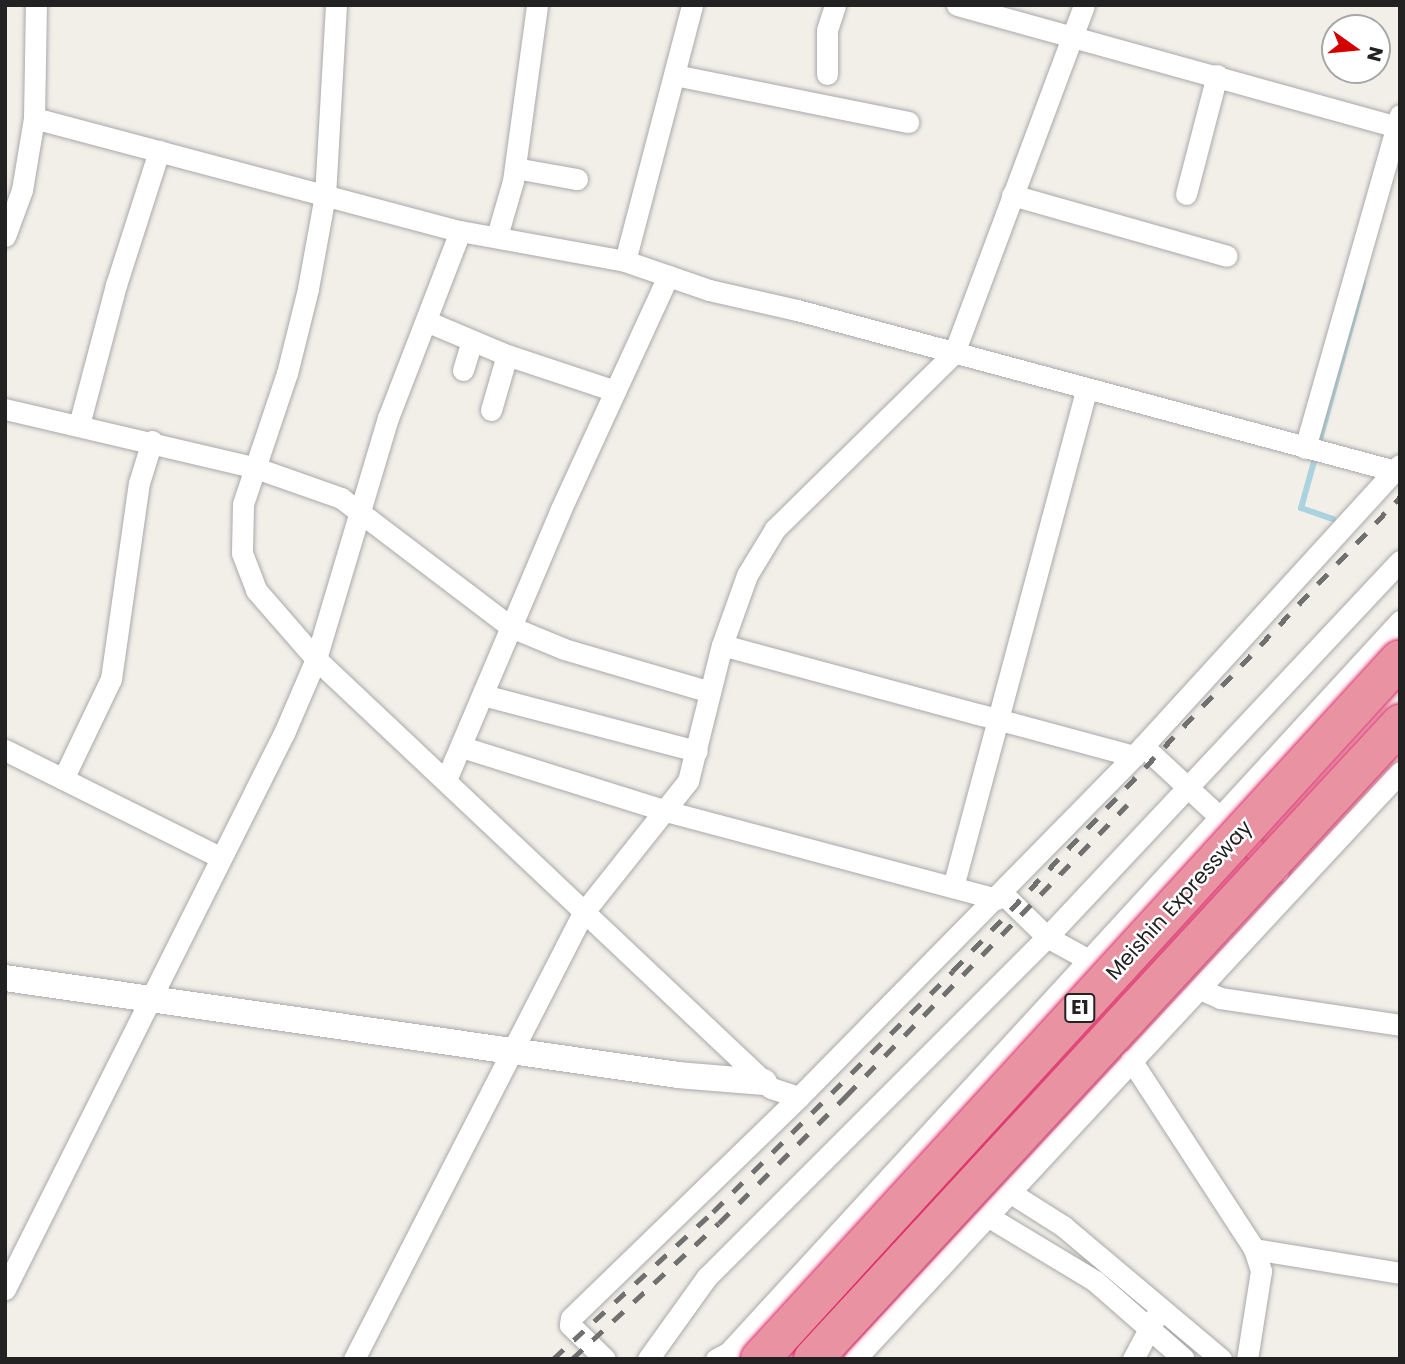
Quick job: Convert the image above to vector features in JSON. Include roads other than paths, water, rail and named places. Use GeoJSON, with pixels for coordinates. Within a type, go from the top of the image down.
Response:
{"type":"FeatureCollection","features":[{"type":"Feature","properties":{"kind":"highway","name":"Meishin Expressway"},"geometry":{"type":"LineString","coordinates":[[760,1359],[1400,659]]}},
{"type":"Feature","properties":{"kind":"highway","name":"Meishin Expressway"},"geometry":{"type":"LineString","coordinates":[[813,1359],[1400,724]]}},
{"type":"Feature","properties":{"kind":"street"},"geometry":{"type":"LineString","coordinates":[[5,236],[15,165],[34,118],[36,5]]}},
{"type":"Feature","properties":{"kind":"street"},"geometry":{"type":"LineString","coordinates":[[336,5],[326,195],[305,302],[243,504],[243,553],[256,590],[316,659],[764,1082]]}},
{"type":"Feature","properties":{"kind":"street"},"geometry":{"type":"LineString","coordinates":[[498,236],[515,168],[537,5]]}},
{"type":"Feature","properties":{"kind":"street"},"geometry":{"type":"LineString","coordinates":[[625,261],[692,5]]}},
{"type":"Feature","properties":{"kind":"street"},"geometry":{"type":"LineString","coordinates":[[827,74],[827,30],[835,5]]}},
{"type":"Feature","properties":{"kind":"street"},"geometry":{"type":"LineString","coordinates":[[957,5],[1399,123],[1305,448]]}},
{"type":"Feature","properties":{"kind":"street"},"geometry":{"type":"LineString","coordinates":[[354,1359],[583,913],[688,780],[722,645],[747,575],[775,529],[954,353],[1084,5]]}},
{"type":"Feature","properties":{"kind":"street"},"geometry":{"type":"LineString","coordinates":[[675,75],[908,122]]}},
{"type":"Feature","properties":{"kind":"street"},"geometry":{"type":"LineString","coordinates":[[1186,194],[1217,75]]}},
{"type":"Feature","properties":{"kind":"street"},"geometry":{"type":"LineString","coordinates":[[34,118],[460,231],[625,261],[668,276],[1086,391],[1305,448],[1397,468]]}},
{"type":"Feature","properties":{"kind":"street"},"geometry":{"type":"LineString","coordinates":[[79,425],[116,285],[159,151]]}},
{"type":"Feature","properties":{"kind":"street"},"geometry":{"type":"LineString","coordinates":[[515,168],[577,179]]}},
{"type":"Feature","properties":{"kind":"street"},"geometry":{"type":"LineString","coordinates":[[1012,195],[1227,256]]}},
{"type":"Feature","properties":{"kind":"street"},"geometry":{"type":"LineString","coordinates":[[5,1289],[285,731],[316,659],[358,509],[460,231]]}},
{"type":"Feature","properties":{"kind":"street"},"geometry":{"type":"LineString","coordinates":[[446,780],[511,627],[668,276]]}},
{"type":"Feature","properties":{"kind":"street"},"geometry":{"type":"LineString","coordinates":[[426,321],[507,355],[615,391]]}},
{"type":"Feature","properties":{"kind":"street"},"geometry":{"type":"LineString","coordinates":[[463,370],[472,341]]}},
{"type":"Feature","properties":{"kind":"street"},"geometry":{"type":"LineString","coordinates":[[491,410],[507,355]]}},
{"type":"Feature","properties":{"kind":"street"},"geometry":{"type":"LineString","coordinates":[[953,887],[1086,391]]}},
{"type":"Feature","properties":{"kind":"street"},"geometry":{"type":"LineString","coordinates":[[5,409],[152,441],[256,468],[341,498],[511,627],[564,649],[710,692]]}},
{"type":"Feature","properties":{"kind":"street"},"geometry":{"type":"LineString","coordinates":[[64,779],[111,679],[139,483],[152,441]]}},
{"type":"Feature","properties":{"kind":"street"},"geometry":{"type":"LineString","coordinates":[[605,1359],[570,1325],[571,1318],[799,1097],[999,896],[1138,751],[1397,468]]}},
{"type":"Feature","properties":{"kind":"street"},"geometry":{"type":"LineString","coordinates":[[648,1359],[707,1277],[1047,937],[1189,789],[1400,561]]}},
{"type":"Feature","properties":{"kind":"street"},"geometry":{"type":"LineString","coordinates":[[716,1359],[728,1353],[1218,815],[1400,621]]}},
{"type":"Feature","properties":{"kind":"street"},"geometry":{"type":"LineString","coordinates":[[722,645],[998,719],[1138,751],[1189,789],[1295,886]]}},
{"type":"Feature","properties":{"kind":"street"},"geometry":{"type":"LineString","coordinates":[[483,695],[697,751]]}},
{"type":"Feature","properties":{"kind":"street"},"geometry":{"type":"LineString","coordinates":[[462,747],[666,811],[953,887],[999,896],[1047,937],[1091,955],[1170,1020]]}},
{"type":"Feature","properties":{"kind":"street"},"geometry":{"type":"LineString","coordinates":[[5,750],[220,857]]}},
{"type":"Feature","properties":{"kind":"street"},"geometry":{"type":"LineString","coordinates":[[855,1359],[1400,772]]}},
{"type":"Feature","properties":{"kind":"street"},"geometry":{"type":"LineString","coordinates":[[5,978],[678,1075],[764,1082],[799,1097]]}},
{"type":"Feature","properties":{"kind":"street"},"geometry":{"type":"LineString","coordinates":[[1200,989],[1220,998],[1400,1025]]}},
{"type":"Feature","properties":{"kind":"street"},"geometry":{"type":"LineString","coordinates":[[1131,1060],[1254,1249],[1261,1271],[1247,1359]]}},
{"type":"Feature","properties":{"kind":"street"},"geometry":{"type":"LineString","coordinates":[[1011,1194],[1063,1226],[1163,1306],[1221,1359]]}},
{"type":"Feature","properties":{"kind":"street"},"geometry":{"type":"LineString","coordinates":[[989,1217],[1095,1281],[1184,1359]]}},
{"type":"Feature","properties":{"kind":"street"},"geometry":{"type":"LineString","coordinates":[[1254,1249],[1400,1273]]}},
{"type":"Feature","properties":{"kind":"street"},"geometry":{"type":"LineString","coordinates":[[1133,1359],[1163,1306]]}},
{"type":"Feature","properties":{"kind":"waterway"},"geometry":{"type":"LineString","coordinates":[[1319,443],[1363,283]]}},
{"type":"Feature","properties":{"kind":"waterway"},"geometry":{"type":"LineString","coordinates":[[1315,458],[1301,508],[1333,519]]}},
{"type":"Feature","properties":{"kind":"railway"},"geometry":{"type":"LineString","coordinates":[[553,1359],[713,1212],[953,971],[1400,497]]}},
{"type":"Feature","properties":{"kind":"railway"},"geometry":{"type":"LineString","coordinates":[[572,1359],[719,1223],[846,1096],[1127,805]]}}]}
